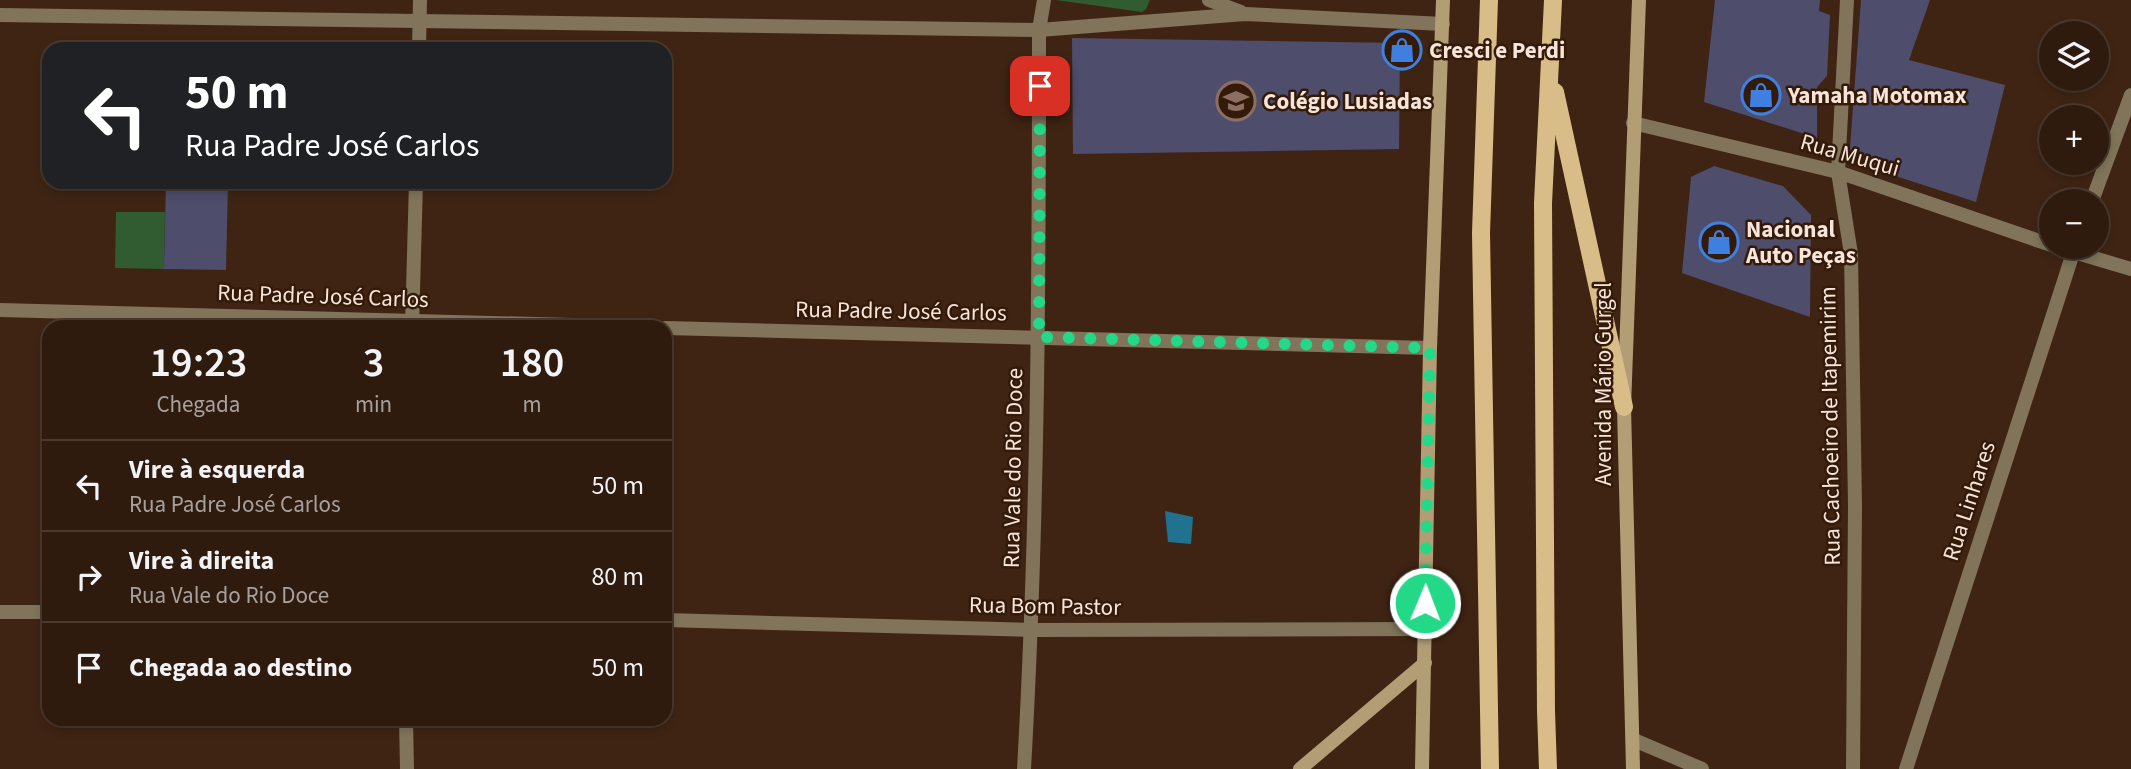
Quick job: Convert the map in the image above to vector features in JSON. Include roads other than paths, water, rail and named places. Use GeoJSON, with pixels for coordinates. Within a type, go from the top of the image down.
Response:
{"type":"FeatureCollection","features":[{"type":"Feature","properties":{"kind":"main road"},"geometry":{"type":"LineString","coordinates":[[1422,769],[1430,348],[1443,0]]}},
{"type":"Feature","properties":{"kind":"main road"},"geometry":{"type":"LineString","coordinates":[[1489,0],[1481,233],[1490,769]]}},
{"type":"Feature","properties":{"kind":"main road"},"geometry":{"type":"LineString","coordinates":[[1548,769],[1544,203],[1553,0]]}},
{"type":"Feature","properties":{"kind":"main road","name":"Avenida Mário Gurgel"},"geometry":{"type":"LineString","coordinates":[[1633,769],[1624,407],[1639,0]]}},
{"type":"Feature","properties":{"kind":"main road"},"geometry":{"type":"LineString","coordinates":[[1549,66],[1624,407]]}},
{"type":"Feature","properties":{"kind":"main road"},"geometry":{"type":"LineString","coordinates":[[1300,769],[1424,663]]}},
{"type":"Feature","properties":{"kind":"street"},"geometry":{"type":"LineString","coordinates":[[419,42],[420,0]]}},
{"type":"Feature","properties":{"kind":"street","name":"Rua Vale do Rio Doce"},"geometry":{"type":"LineString","coordinates":[[1024,769],[1032,630],[1039,337],[1040,30],[1044,0]]}},
{"type":"Feature","properties":{"kind":"street"},"geometry":{"type":"LineString","coordinates":[[1209,0],[1245,13]]}},
{"type":"Feature","properties":{"kind":"street","name":"Rua Cachoeiro de Itapemirim"},"geometry":{"type":"LineString","coordinates":[[1847,0],[1838,172],[1851,254],[1855,506],[1853,769]]}},
{"type":"Feature","properties":{"kind":"street"},"geometry":{"type":"LineString","coordinates":[[0,15],[1040,30],[1245,13],[1443,24]]}},
{"type":"Feature","properties":{"kind":"street"},"geometry":{"type":"LineString","coordinates":[[2096,189],[2131,95]]}},
{"type":"Feature","properties":{"kind":"street","name":"Rua Muqui"},"geometry":{"type":"LineString","coordinates":[[1633,123],[1838,172],[2039,241]]}},
{"type":"Feature","properties":{"kind":"street"},"geometry":{"type":"LineString","coordinates":[[412,320],[416,189]]}},
{"type":"Feature","properties":{"kind":"street","name":"Rua Linhares"},"geometry":{"type":"LineString","coordinates":[[1906,769],[2071,259]]}},
{"type":"Feature","properties":{"kind":"street"},"geometry":{"type":"LineString","coordinates":[[2102,259],[2131,269]]}},
{"type":"Feature","properties":{"kind":"street","name":"Rua Padre José Carlos"},"geometry":{"type":"LineString","coordinates":[[0,310],[294,320]]}},
{"type":"Feature","properties":{"kind":"street","name":"Rua Padre José Carlos"},"geometry":{"type":"LineString","coordinates":[[672,328],[1430,348]]}},
{"type":"Feature","properties":{"kind":"street"},"geometry":{"type":"LineString","coordinates":[[0,612],[42,612]]}},
{"type":"Feature","properties":{"kind":"street","name":"Rua Bom Pastor"},"geometry":{"type":"LineString","coordinates":[[672,620],[1032,630],[1424,629]]}},
{"type":"Feature","properties":{"kind":"street"},"geometry":{"type":"LineString","coordinates":[[407,726],[407,769]]}},
{"type":"Feature","properties":{"kind":"street"},"geometry":{"type":"LineString","coordinates":[[1633,740],[1702,769]]}},
{"type":"Feature","properties":{"kind":"water"},"geometry":{"type":"Polygon","coordinates":[[[1165,511],[1193,517],[1191,544],[1168,542],[1165,511]]]}},
{"type":"Feature","properties":{"kind":"place","name":"Cresci e Perdi"},"geometry":{"type":"Point","coordinates":[1402,50]}},
{"type":"Feature","properties":{"kind":"place","name":"Yamaha Motomax"},"geometry":{"type":"Point","coordinates":[1761,95]}},
{"type":"Feature","properties":{"kind":"place","name":"Colégio Lusiadas"},"geometry":{"type":"Point","coordinates":[1236,101]}},
{"type":"Feature","properties":{"kind":"place","name":"Nacional Auto Peças"},"geometry":{"type":"Point","coordinates":[1719,242]}}]}
